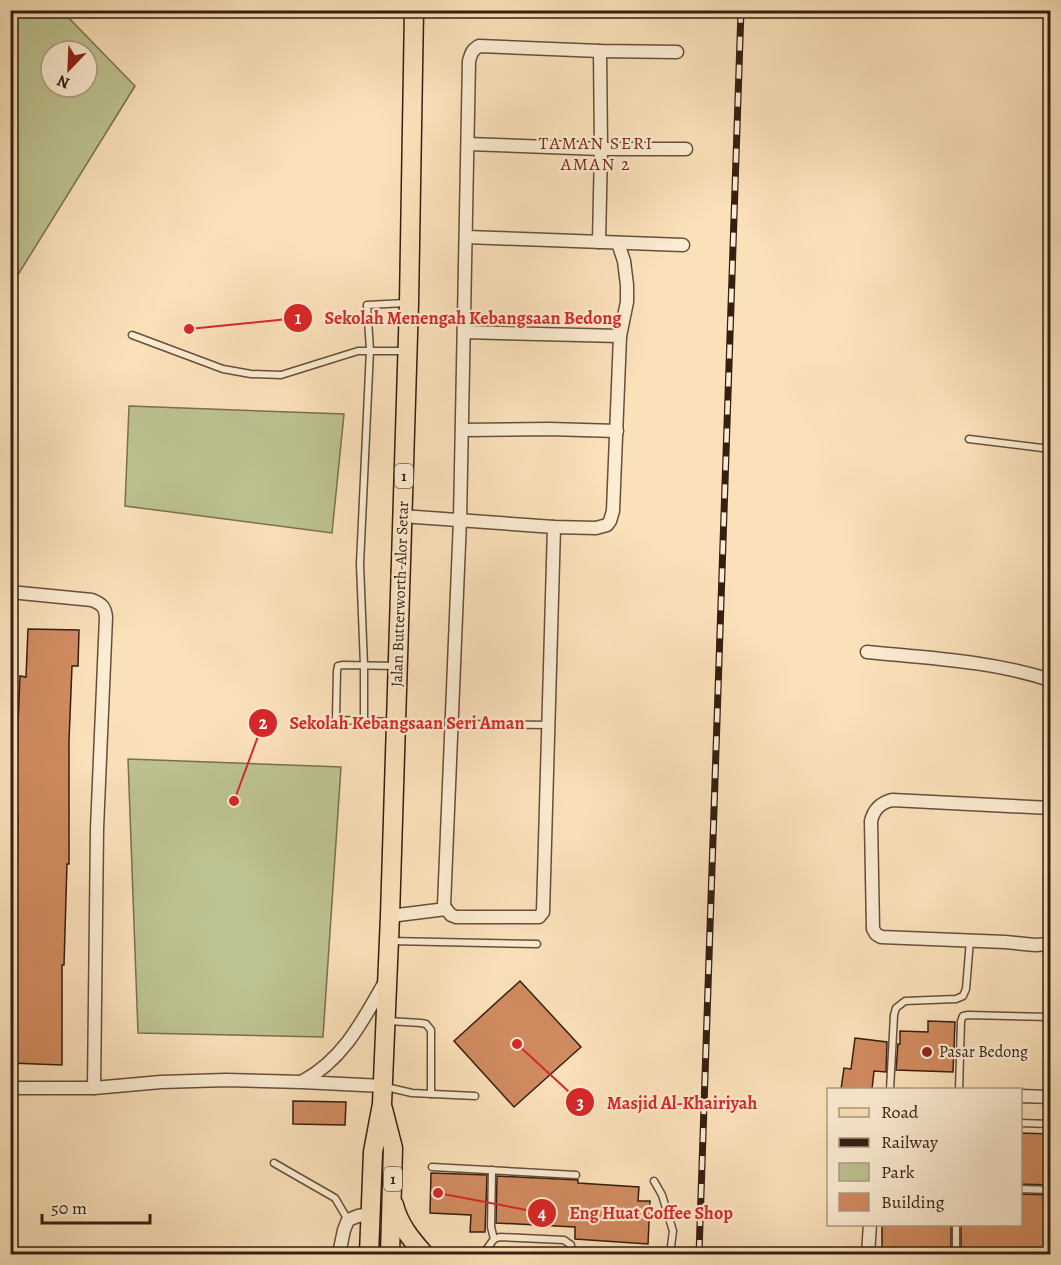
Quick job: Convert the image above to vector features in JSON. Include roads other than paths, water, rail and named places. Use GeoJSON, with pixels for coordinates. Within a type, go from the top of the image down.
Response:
{"type":"FeatureCollection","features":[{"type":"Feature","properties":{"kind":"main road","name":"Jalan Butterworth-Alor Setar"},"geometry":{"type":"LineString","coordinates":[[369,1254],[373,1152],[382,1095],[388,977],[408,351],[414,10]]}},
{"type":"Feature","properties":{"kind":"main road","name":"Jalan Butterworth-Alor Setar"},"geometry":{"type":"LineString","coordinates":[[382,1095],[393,1148],[390,1254]]}},
{"type":"Feature","properties":{"kind":"main road"},"geometry":{"type":"LineString","coordinates":[[392,1195],[396,1215],[408,1236],[424,1254]]}},
{"type":"Feature","properties":{"kind":"street"},"geometry":{"type":"LineString","coordinates":[[554,527],[543,912],[539,917],[456,917],[451,915],[444,906],[460,520],[469,61],[471,53],[479,46],[677,52]]}},
{"type":"Feature","properties":{"kind":"street"},"geometry":{"type":"LineString","coordinates":[[599,242],[600,51]]}},
{"type":"Feature","properties":{"kind":"street"},"geometry":{"type":"LineString","coordinates":[[468,144],[686,149]]}},
{"type":"Feature","properties":{"kind":"street"},"geometry":{"type":"LineString","coordinates":[[466,237],[683,245]]}},
{"type":"Feature","properties":{"kind":"street"},"geometry":{"type":"LineString","coordinates":[[402,516],[554,527],[596,528],[610,522],[614,511],[620,336],[627,302],[624,261],[618,243]]}},
{"type":"Feature","properties":{"kind":"street"},"geometry":{"type":"LineString","coordinates":[[464,332],[620,336]]}},
{"type":"Feature","properties":{"kind":"street"},"geometry":{"type":"LineString","coordinates":[[462,430],[616,431]]}},
{"type":"Feature","properties":{"kind":"street"},"geometry":{"type":"LineString","coordinates":[[10,591],[92,600],[102,604],[105,609],[98,829],[94,1088]]}},
{"type":"Feature","properties":{"kind":"street"},"geometry":{"type":"LineString","coordinates":[[867,652],[1006,669],[1050,680]]}},
{"type":"Feature","properties":{"kind":"street"},"geometry":{"type":"LineString","coordinates":[[1050,808],[892,800],[878,806],[871,821],[873,929],[876,934],[881,937],[1050,944]]}},
{"type":"Feature","properties":{"kind":"street"},"geometry":{"type":"LineString","coordinates":[[390,916],[446,909]]}},
{"type":"Feature","properties":{"kind":"street"},"geometry":{"type":"LineString","coordinates":[[302,1082],[332,1062],[350,1039],[388,977]]}},
{"type":"Feature","properties":{"kind":"street"},"geometry":{"type":"LineString","coordinates":[[10,1088],[94,1088],[161,1082],[226,1080],[302,1082],[382,1095]]}},
{"type":"Feature","properties":{"kind":"street"},"geometry":{"type":"LineString","coordinates":[[1022,1096],[1050,1097]]}},
{"type":"Feature","properties":{"kind":"street"},"geometry":{"type":"LineString","coordinates":[[339,1254],[348,1220],[370,1214]]}},
{"type":"Feature","properties":{"kind":"street"},"geometry":{"type":"LineString","coordinates":[[868,1254],[870,1226]]}},
{"type":"Feature","properties":{"kind":"lane"},"geometry":{"type":"LineString","coordinates":[[364,722],[360,564],[370,350],[367,305],[409,303]]}},
{"type":"Feature","properties":{"kind":"lane"},"geometry":{"type":"LineString","coordinates":[[132,335],[223,369],[251,374],[281,375],[358,351],[408,351]]}},
{"type":"Feature","properties":{"kind":"lane"},"geometry":{"type":"LineString","coordinates":[[969,439],[1050,449]]}},
{"type":"Feature","properties":{"kind":"lane"},"geometry":{"type":"LineString","coordinates":[[396,722],[339,720],[336,717],[337,671],[338,666],[398,666]]}},
{"type":"Feature","properties":{"kind":"lane"},"geometry":{"type":"LineString","coordinates":[[452,724],[548,725]]}},
{"type":"Feature","properties":{"kind":"lane"},"geometry":{"type":"LineString","coordinates":[[890,1088],[894,1015],[897,1008],[905,1001],[956,999],[963,996],[966,989],[970,940]]}},
{"type":"Feature","properties":{"kind":"lane"},"geometry":{"type":"LineString","coordinates":[[389,941],[537,944]]}},
{"type":"Feature","properties":{"kind":"lane"},"geometry":{"type":"LineString","coordinates":[[959,1088],[963,1016],[1050,1017]]}},
{"type":"Feature","properties":{"kind":"lane"},"geometry":{"type":"LineString","coordinates":[[386,1021],[422,1023],[431,1029],[431,1094]]}},
{"type":"Feature","properties":{"kind":"lane"},"geometry":{"type":"LineString","coordinates":[[382,1095],[398,1091],[475,1096]]}},
{"type":"Feature","properties":{"kind":"lane"},"geometry":{"type":"LineString","coordinates":[[1022,1123],[1050,1124]]}},
{"type":"Feature","properties":{"kind":"lane"},"geometry":{"type":"LineString","coordinates":[[274,1163],[335,1198],[348,1220]]}},
{"type":"Feature","properties":{"kind":"lane"},"geometry":{"type":"LineString","coordinates":[[432,1167],[576,1175]]}},
{"type":"Feature","properties":{"kind":"lane"},"geometry":{"type":"LineString","coordinates":[[492,1170],[491,1227],[494,1239]]}},
{"type":"Feature","properties":{"kind":"lane"},"geometry":{"type":"LineString","coordinates":[[654,1181],[662,1195],[673,1231],[670,1254]]}},
{"type":"Feature","properties":{"kind":"lane"},"geometry":{"type":"LineString","coordinates":[[1022,1189],[1050,1190]]}},
{"type":"Feature","properties":{"kind":"lane"},"geometry":{"type":"LineString","coordinates":[[956,1226],[956,1254]]}},
{"type":"Feature","properties":{"kind":"lane"},"geometry":{"type":"LineString","coordinates":[[483,1254],[494,1239],[500,1237],[564,1240],[570,1245],[571,1254]]}},
{"type":"Feature","properties":{"kind":"railway"},"geometry":{"type":"LineString","coordinates":[[699,1254],[741,10]]}},
{"type":"Feature","properties":{"kind":"place","name":"Sekolah Menengah Kebangsaan Bedong"},"geometry":{"type":"Point","coordinates":[189,329]}},
{"type":"Feature","properties":{"kind":"place","name":"Sekolah Kebangsaan Seri Aman"},"geometry":{"type":"Point","coordinates":[234,801]}},
{"type":"Feature","properties":{"kind":"place","name":"Masjid Al-Khairiyah"},"geometry":{"type":"Point","coordinates":[517,1044]}},
{"type":"Feature","properties":{"kind":"place","name":"Pasar Bedong"},"geometry":{"type":"Point","coordinates":[927,1052]}},
{"type":"Feature","properties":{"kind":"place","name":"Eng Huat Coffee Shop"},"geometry":{"type":"Point","coordinates":[438,1193]}},
{"type":"Feature","properties":{"kind":"district","name":"TAMAN SERI AMAN 2"},"geometry":{"type":"Point","coordinates":[596,153]}}]}
